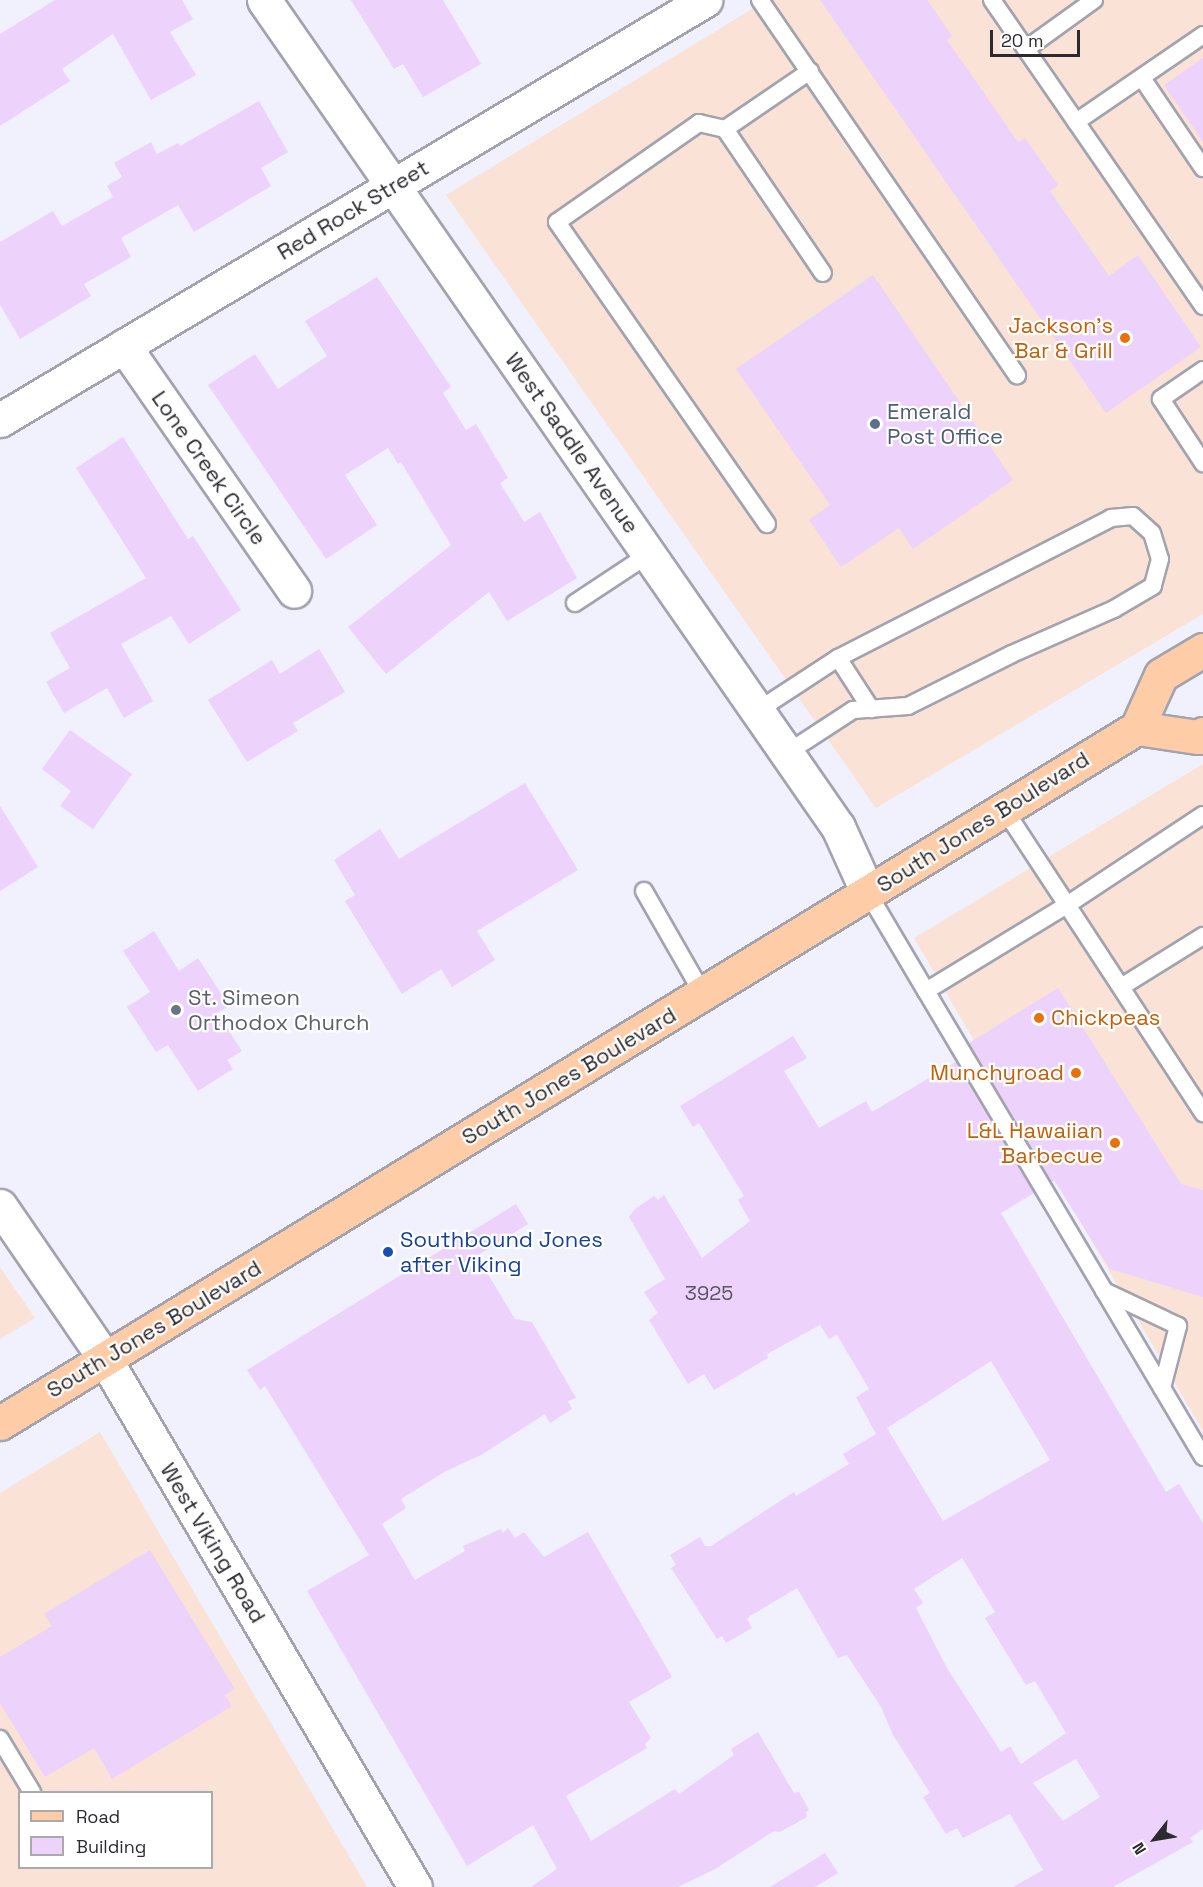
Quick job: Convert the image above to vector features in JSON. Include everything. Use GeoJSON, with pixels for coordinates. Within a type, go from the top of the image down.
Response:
{"type":"FeatureCollection","features":[{"type":"Feature","properties":{"kind":"main road"},"geometry":{"type":"LineString","coordinates":[[1203,650],[1161,675],[1137,728],[1198,737],[1203,734]]}},
{"type":"Feature","properties":{"kind":"main road","name":"South Jones Boulevard"},"geometry":{"type":"LineString","coordinates":[[0,1423],[1137,728]]}},
{"type":"Feature","properties":{"kind":"street","name":"West Saddle Avenue"},"geometry":{"type":"LineString","coordinates":[[264,0],[838,827],[868,893]]}},
{"type":"Feature","properties":{"kind":"street","name":"Red Rock Street"},"geometry":{"type":"LineString","coordinates":[[0,420],[705,0]]}},
{"type":"Feature","properties":{"kind":"street","name":"Lone Creek Circle"},"geometry":{"type":"LineString","coordinates":[[124,346],[294,591]]}},
{"type":"Feature","properties":{"kind":"street","name":"West Viking Road"},"geometry":{"type":"LineString","coordinates":[[0,1206],[105,1359],[416,1887]]}},
{"type":"Feature","properties":{"kind":"lane"},"geometry":{"type":"LineString","coordinates":[[760,0],[1017,376]]}},
{"type":"Feature","properties":{"kind":"lane"},"geometry":{"type":"LineString","coordinates":[[992,0],[1203,306]]}},
{"type":"Feature","properties":{"kind":"lane"},"geometry":{"type":"LineString","coordinates":[[1026,49],[1094,0]]}},
{"type":"Feature","properties":{"kind":"lane"},"geometry":{"type":"LineString","coordinates":[[1076,122],[1203,35]]}},
{"type":"Feature","properties":{"kind":"lane"},"geometry":{"type":"LineString","coordinates":[[725,129],[810,71]]}},
{"type":"Feature","properties":{"kind":"lane"},"geometry":{"type":"LineString","coordinates":[[1142,78],[1203,168]]}},
{"type":"Feature","properties":{"kind":"lane"},"geometry":{"type":"LineString","coordinates":[[767,524],[557,222],[699,123],[725,129],[823,273]]}},
{"type":"Feature","properties":{"kind":"lane"},"geometry":{"type":"LineString","coordinates":[[1203,370],[1161,399],[1203,463]]}},
{"type":"Feature","properties":{"kind":"lane"},"geometry":{"type":"LineString","coordinates":[[756,711],[838,658],[1111,518],[1133,516],[1152,533],[1160,559],[1153,586],[1114,609],[1012,654],[908,706],[853,710],[787,753]]}},
{"type":"Feature","properties":{"kind":"lane"},"geometry":{"type":"LineString","coordinates":[[575,603],[648,554]]}},
{"type":"Feature","properties":{"kind":"lane"},"geometry":{"type":"LineString","coordinates":[[838,658],[871,709]]}},
{"type":"Feature","properties":{"kind":"lane"},"geometry":{"type":"LineString","coordinates":[[1004,809],[1203,1113]]}},
{"type":"Feature","properties":{"kind":"lane"},"geometry":{"type":"LineString","coordinates":[[926,991],[1067,905],[1203,815]]}},
{"type":"Feature","properties":{"kind":"lane"},"geometry":{"type":"LineString","coordinates":[[644,891],[703,994]]}},
{"type":"Feature","properties":{"kind":"lane"},"geometry":{"type":"LineString","coordinates":[[868,893],[1203,1457]]}},
{"type":"Feature","properties":{"kind":"lane"},"geometry":{"type":"LineString","coordinates":[[1120,987],[1203,936]]}},
{"type":"Feature","properties":{"kind":"lane"},"geometry":{"type":"LineString","coordinates":[[1103,1291],[1178,1326],[1162,1388]]}},
{"type":"Feature","properties":{"kind":"lane"},"geometry":{"type":"LineString","coordinates":[[0,1739],[31,1791]]}},
{"type":"Feature","properties":{"kind":"shaded area"},"geometry":{"type":"Polygon","coordinates":[[[767,0],[1203,0],[1203,614],[876,808],[446,195],[767,0]]]}},
{"type":"Feature","properties":{"kind":"shaded area"},"geometry":{"type":"Polygon","coordinates":[[[1203,764],[1203,1431],[914,938],[1203,764]]]}},
{"type":"Feature","properties":{"kind":"shaded area"},"geometry":{"type":"Polygon","coordinates":[[[0,1267],[35,1318],[0,1339],[0,1267]]]}},
{"type":"Feature","properties":{"kind":"shaded area"},"geometry":{"type":"Polygon","coordinates":[[[100,1432],[367,1887],[0,1887],[0,1493],[100,1432]]]}},
{"type":"Feature","properties":{"kind":"building"},"geometry":{"type":"Polygon","coordinates":[[[55,0],[182,0],[193,19],[170,32],[196,75],[151,100],[113,34],[62,69],[70,81],[0,126],[0,34],[55,0]]]}},
{"type":"Feature","properties":{"kind":"building"},"geometry":{"type":"Polygon","coordinates":[[[351,0],[443,0],[481,64],[423,97],[403,64],[394,69],[351,0]]]}},
{"type":"Feature","properties":{"kind":"building"},"geometry":{"type":"Polygon","coordinates":[[[820,0],[927,0],[952,36],[947,40],[1018,142],[1025,138],[1058,185],[1050,191],[1109,276],[1138,255],[1201,347],[1106,413],[820,0]]]}},
{"type":"Feature","properties":{"kind":"building"},"geometry":{"type":"Polygon","coordinates":[[[1203,58],[1203,142],[1164,85],[1203,58]]]}},
{"type":"Feature","properties":{"kind":"building"},"geometry":{"type":"Polygon","coordinates":[[[259,101],[288,152],[261,168],[271,186],[194,232],[178,205],[121,238],[131,257],[84,284],[91,296],[20,339],[0,305],[0,242],[53,211],[62,226],[113,197],[107,186],[122,177],[114,163],[151,142],[157,154],[178,143],[180,146],[259,101]]]}},
{"type":"Feature","properties":{"kind":"building","name":"Emerald Post Office"},"geometry":{"type":"Polygon","coordinates":[[[873,275],[1013,480],[913,549],[899,528],[841,567],[809,520],[830,505],[736,369],[873,275]]]}},
{"type":"Feature","properties":{"kind":"building"},"geometry":{"type":"Polygon","coordinates":[[[377,277],[451,387],[443,393],[466,430],[476,424],[508,478],[500,483],[524,522],[540,512],[577,578],[507,621],[489,592],[386,674],[348,627],[451,545],[401,462],[398,464],[388,448],[345,475],[377,525],[326,559],[208,385],[255,354],[278,389],[327,356],[305,321],[377,277]]]}},
{"type":"Feature","properties":{"kind":"building"},"geometry":{"type":"Polygon","coordinates":[[[123,437],[188,539],[193,536],[241,610],[189,644],[171,616],[121,644],[153,701],[124,718],[107,688],[64,713],[46,682],[70,668],[50,633],[146,578],[76,468],[123,437]]]}},
{"type":"Feature","properties":{"kind":"building"},"geometry":{"type":"Polygon","coordinates":[[[319,649],[345,692],[293,723],[298,731],[247,762],[208,700],[272,660],[280,674],[319,649]]]}},
{"type":"Feature","properties":{"kind":"building"},"geometry":{"type":"Polygon","coordinates":[[[70,730],[132,774],[93,829],[60,806],[71,791],[42,769],[70,730]]]}},
{"type":"Feature","properties":{"kind":"building"},"geometry":{"type":"Polygon","coordinates":[[[525,783],[578,870],[477,931],[495,960],[452,987],[441,969],[402,994],[345,901],[355,895],[334,860],[380,829],[399,859],[525,783]]]}},
{"type":"Feature","properties":{"kind":"building"},"geometry":{"type":"Polygon","coordinates":[[[0,806],[38,867],[0,891],[0,806]]]}},
{"type":"Feature","properties":{"kind":"building","name":"St. Simeon Orthodox Church"},"geometry":{"type":"Polygon","coordinates":[[[154,931],[179,971],[198,958],[229,1006],[217,1013],[242,1051],[227,1060],[233,1069],[198,1091],[168,1045],[156,1052],[127,1007],[150,992],[123,951],[154,931]]]}},
{"type":"Feature","properties":{"kind":"building"},"geometry":{"type":"Polygon","coordinates":[[[1058,988],[1181,1184],[1203,1190],[1203,1297],[1110,1269],[1054,1180],[1052,1182],[969,1043],[1058,988]]]}},
{"type":"Feature","properties":{"kind":"building"},"geometry":{"type":"Polygon","coordinates":[[[793,1036],[807,1058],[784,1071],[819,1128],[866,1101],[872,1112],[956,1062],[1034,1193],[1001,1213],[1166,1492],[1179,1484],[1203,1523],[1203,1829],[1190,1838],[1193,1842],[1113,1887],[1013,1887],[1043,1870],[1010,1814],[963,1838],[957,1828],[946,1834],[923,1797],[930,1793],[893,1735],[881,1707],[847,1655],[838,1658],[797,1588],[750,1616],[747,1619],[752,1628],[726,1643],[722,1636],[717,1639],[671,1568],[676,1565],[670,1555],[700,1537],[705,1546],[711,1546],[794,1492],[796,1496],[849,1464],[843,1454],[876,1434],[856,1397],[869,1389],[837,1335],[829,1339],[820,1325],[767,1354],[768,1358],[714,1390],[704,1374],[688,1384],[649,1320],[658,1313],[644,1292],[665,1279],[629,1217],[635,1209],[654,1196],[658,1200],[664,1195],[702,1258],[750,1221],[738,1200],[744,1196],[699,1123],[693,1127],[680,1106],[793,1036]],[[991,1361],[887,1428],[943,1521],[1050,1460],[991,1361]],[[962,1558],[914,1589],[923,1603],[916,1608],[947,1668],[1001,1752],[1010,1746],[1021,1764],[1066,1733],[1035,1681],[1026,1685],[985,1618],[995,1612],[962,1558]],[[1076,1759],[1033,1783],[1063,1821],[1100,1797],[1076,1759]]]}},
{"type":"Feature","properties":{"kind":"building"},"geometry":{"type":"Polygon","coordinates":[[[516,1204],[528,1224],[477,1256],[515,1319],[532,1322],[576,1398],[568,1401],[572,1409],[550,1423],[545,1414],[481,1455],[446,1471],[401,1499],[406,1508],[382,1524],[415,1580],[465,1551],[463,1546],[501,1529],[503,1533],[508,1528],[515,1538],[524,1532],[544,1557],[588,1532],[672,1677],[629,1702],[651,1738],[645,1744],[647,1748],[566,1796],[591,1841],[675,1789],[679,1794],[734,1755],[731,1749],[758,1732],[794,1793],[799,1792],[809,1810],[806,1812],[807,1817],[780,1832],[774,1831],[715,1869],[678,1887],[531,1887],[557,1869],[533,1825],[467,1866],[307,1591],[369,1555],[265,1386],[260,1390],[247,1370],[516,1204]]]}},
{"type":"Feature","properties":{"kind":"building"},"geometry":{"type":"Polygon","coordinates":[[[150,1550],[235,1689],[225,1695],[232,1706],[112,1779],[94,1748],[45,1777],[0,1703],[0,1657],[52,1626],[44,1614],[150,1550]]]}},
{"type":"Feature","properties":{"kind":"building"},"geometry":{"type":"Polygon","coordinates":[[[825,1853],[838,1873],[815,1887],[770,1887],[825,1853]]]}},
{"type":"Feature","properties":{"kind":"place","name":"Jackson's Bar & Grill"},"geometry":{"type":"Point","coordinates":[1125,338]}},
{"type":"Feature","properties":{"kind":"place","name":"Emerald Post Office"},"geometry":{"type":"Point","coordinates":[875,424]}},
{"type":"Feature","properties":{"kind":"place","name":"St. Simeon Orthodox Church"},"geometry":{"type":"Point","coordinates":[176,1010]}},
{"type":"Feature","properties":{"kind":"place","name":"Chickpeas"},"geometry":{"type":"Point","coordinates":[1039,1018]}},
{"type":"Feature","properties":{"kind":"place","name":"Munchyroad"},"geometry":{"type":"Point","coordinates":[1076,1073]}},
{"type":"Feature","properties":{"kind":"place","name":"L&L Hawaiian Barbecue"},"geometry":{"type":"Point","coordinates":[1115,1143]}},
{"type":"Feature","properties":{"kind":"place","name":"Southbound Jones after Viking"},"geometry":{"type":"Point","coordinates":[388,1252]}}]}
